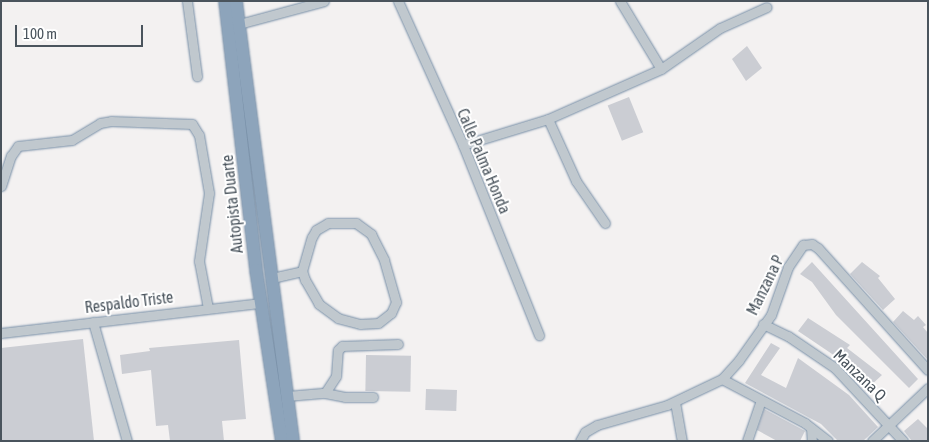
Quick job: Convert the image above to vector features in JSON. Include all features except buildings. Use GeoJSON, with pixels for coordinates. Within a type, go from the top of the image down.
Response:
{"type":"FeatureCollection","features":[{"type":"Feature","properties":{"kind":"highway","name":"Autopista Duarte"},"geometry":{"type":"LineString","coordinates":[[226,1],[261,303],[284,399]]}},
{"type":"Feature","properties":{"kind":"highway","name":"Autopista Duarte"},"geometry":{"type":"LineString","coordinates":[[236,1],[272,278],[284,399]]}},
{"type":"Feature","properties":{"kind":"highway"},"geometry":{"type":"LineString","coordinates":[[282,441],[284,399]]}},
{"type":"Feature","properties":{"kind":"highway"},"geometry":{"type":"LineString","coordinates":[[284,399],[293,441]]}},
{"type":"Feature","properties":{"kind":"street"},"geometry":{"type":"LineString","coordinates":[[188,1],[197,76]]}},
{"type":"Feature","properties":{"kind":"street"},"geometry":{"type":"LineString","coordinates":[[239,24],[324,1]]}},
{"type":"Feature","properties":{"kind":"street","name":"Calle Palma Honda"},"geometry":{"type":"LineString","coordinates":[[398,1],[463,145],[539,335]]}},
{"type":"Feature","properties":{"kind":"street"},"geometry":{"type":"LineString","coordinates":[[620,1],[661,69]]}},
{"type":"Feature","properties":{"kind":"street"},"geometry":{"type":"LineString","coordinates":[[463,145],[548,119],[661,69],[720,28],[767,7]]}},
{"type":"Feature","properties":{"kind":"street"},"geometry":{"type":"LineString","coordinates":[[548,119],[576,181],[605,223]]}},
{"type":"Feature","properties":{"kind":"street"},"geometry":{"type":"LineString","coordinates":[[1,186],[11,156],[18,146],[72,140],[100,123],[111,121],[192,124],[199,135],[210,193],[199,261],[208,308]]}},
{"type":"Feature","properties":{"kind":"street"},"geometry":{"type":"LineString","coordinates":[[328,223],[356,223],[371,234],[384,260],[396,302],[391,313],[378,323],[347,321],[319,304],[302,271],[316,230],[328,223]]}},
{"type":"Feature","properties":{"kind":"street","name":"Manzana P"},"geometry":{"type":"LineString","coordinates":[[580,441],[584,432],[597,425],[675,402],[722,378],[740,360],[770,315],[788,266],[803,245],[812,244],[928,370]]}},
{"type":"Feature","properties":{"kind":"street"},"geometry":{"type":"LineString","coordinates":[[272,278],[302,271]]}},
{"type":"Feature","properties":{"kind":"street","name":"Respaldo Triste"},"geometry":{"type":"LineString","coordinates":[[1,333],[261,303]]}},
{"type":"Feature","properties":{"kind":"street"},"geometry":{"type":"LineString","coordinates":[[93,322],[127,441]]}},
{"type":"Feature","properties":{"kind":"street","name":"Manzana Q"},"geometry":{"type":"LineString","coordinates":[[763,324],[788,336],[835,368],[903,441]]}},
{"type":"Feature","properties":{"kind":"street"},"geometry":{"type":"LineString","coordinates":[[325,393],[336,376],[338,350],[342,346],[398,344]]}},
{"type":"Feature","properties":{"kind":"street"},"geometry":{"type":"LineString","coordinates":[[722,378],[811,428],[828,441]]}},
{"type":"Feature","properties":{"kind":"street"},"geometry":{"type":"LineString","coordinates":[[872,441],[928,388]]}},
{"type":"Feature","properties":{"kind":"street"},"geometry":{"type":"LineString","coordinates":[[284,399],[325,393],[345,397],[373,397]]}},
{"type":"Feature","properties":{"kind":"street"},"geometry":{"type":"LineString","coordinates":[[747,441],[762,400]]}},
{"type":"Feature","properties":{"kind":"street"},"geometry":{"type":"LineString","coordinates":[[675,402],[682,441]]}},
{"type":"Feature","properties":{"kind":"street"},"geometry":{"type":"LineString","coordinates":[[811,428],[812,441]]}}]}
